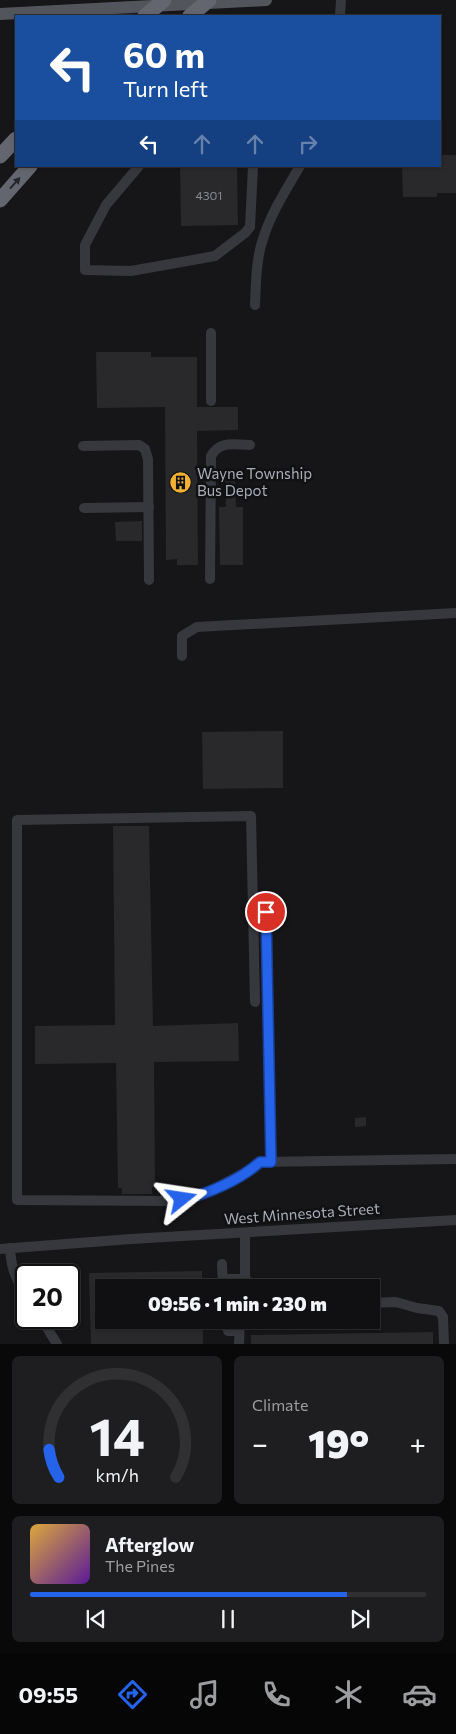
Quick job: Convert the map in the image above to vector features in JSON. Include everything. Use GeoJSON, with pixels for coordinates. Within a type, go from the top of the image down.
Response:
{"type":"FeatureCollection","features":[{"type":"Feature","properties":{"kind":"highway"},"geometry":{"type":"LineString","coordinates":[[146,15],[164,0]]}},
{"type":"Feature","properties":{"kind":"highway"},"geometry":{"type":"LineString","coordinates":[[191,15],[209,0]]}},
{"type":"Feature","properties":{"kind":"highway"},"geometry":{"type":"LineString","coordinates":[[0,156],[15,140]]}},
{"type":"Feature","properties":{"kind":"highway"},"geometry":{"type":"LineString","coordinates":[[0,200],[29,167]]}},
{"type":"Feature","properties":{"kind":"main road"},"geometry":{"type":"LineString","coordinates":[[0,14],[266,0]]}},
{"type":"Feature","properties":{"kind":"street"},"geometry":{"type":"LineString","coordinates":[[340,15],[341,0]]}},
{"type":"Feature","properties":{"kind":"street"},"geometry":{"type":"LineString","coordinates":[[138,167],[106,205],[84,245],[85,270],[131,271],[215,256],[250,227],[254,167]]}},
{"type":"Feature","properties":{"kind":"street"},"geometry":{"type":"LineString","coordinates":[[255,305],[257,271],[264,235],[278,204],[299,167]]}},
{"type":"Feature","properties":{"kind":"street"},"geometry":{"type":"LineString","coordinates":[[250,227],[264,235]]}},
{"type":"Feature","properties":{"kind":"street"},"geometry":{"type":"LineString","coordinates":[[211,333],[211,401]]}},
{"type":"Feature","properties":{"kind":"street"},"geometry":{"type":"LineString","coordinates":[[210,579],[211,456],[215,449],[221,445],[250,444]]}},
{"type":"Feature","properties":{"kind":"street"},"geometry":{"type":"LineString","coordinates":[[83,446],[139,445],[145,449],[148,459],[149,580]]}},
{"type":"Feature","properties":{"kind":"street"},"geometry":{"type":"LineString","coordinates":[[84,508],[149,507]]}},
{"type":"Feature","properties":{"kind":"street"},"geometry":{"type":"LineString","coordinates":[[182,656],[182,636],[197,627],[456,612]]}},
{"type":"Feature","properties":{"kind":"street"},"geometry":{"type":"LineString","coordinates":[[255,1002],[251,816],[17,820],[17,1200],[169,1201],[195,1197],[254,1168],[260,1162],[456,1159]]}},
{"type":"Feature","properties":{"kind":"street"},"geometry":{"type":"LineString","coordinates":[[266,912],[271,1162]]}},
{"type":"Feature","properties":{"kind":"street","name":"West Minnesota Street"},"geometry":{"type":"LineString","coordinates":[[5,1248],[456,1220]]}},
{"type":"Feature","properties":{"kind":"street"},"geometry":{"type":"LineString","coordinates":[[245,1232],[245,1279]]}},
{"type":"Feature","properties":{"kind":"street"},"geometry":{"type":"LineString","coordinates":[[5,1248],[15,1275]]}},
{"type":"Feature","properties":{"kind":"street"},"geometry":{"type":"LineString","coordinates":[[222,1264],[223,1279]]}},
{"type":"Feature","properties":{"kind":"street"},"geometry":{"type":"LineString","coordinates":[[380,1303],[396,1302],[417,1308],[440,1310],[443,1317],[444,1344]]}},
{"type":"Feature","properties":{"kind":"street"},"geometry":{"type":"LineString","coordinates":[[47,1329],[57,1344]]}},
{"type":"Feature","properties":{"kind":"street"},"geometry":{"type":"LineString","coordinates":[[227,1329],[228,1331],[239,1331],[239,1344]]}},
{"type":"Feature","properties":{"kind":"building"},"geometry":{"type":"Polygon","coordinates":[[[441,155],[456,155],[456,193],[437,193],[437,197],[403,197],[402,167],[441,167],[441,155]]]}},
{"type":"Feature","properties":{"kind":"building"},"geometry":{"type":"Polygon","coordinates":[[[180,167],[237,167],[238,225],[181,226],[180,167]]]}},
{"type":"Feature","properties":{"kind":"building","name":"Wayne Township Bus Depot"},"geometry":{"type":"Polygon","coordinates":[[[96,352],[151,352],[151,357],[197,357],[197,407],[238,407],[238,430],[197,431],[198,565],[177,565],[177,559],[166,560],[165,407],[97,408],[96,352]]]}},
{"type":"Feature","properties":{"kind":"building"},"geometry":{"type":"Polygon","coordinates":[[[225,480],[235,480],[236,507],[243,507],[243,565],[220,565],[219,507],[226,507],[225,480]]]}},
{"type":"Feature","properties":{"kind":"building"},"geometry":{"type":"Polygon","coordinates":[[[142,521],[142,541],[116,541],[115,522],[142,521]]]}},
{"type":"Feature","properties":{"kind":"building"},"geometry":{"type":"Polygon","coordinates":[[[283,731],[283,788],[203,789],[202,732],[283,731]]]}},
{"type":"Feature","properties":{"kind":"building"},"geometry":{"type":"Polygon","coordinates":[[[113,826],[149,826],[153,1026],[238,1023],[239,1061],[154,1062],[155,1187],[152,1187],[152,1194],[122,1194],[122,1188],[118,1188],[116,1063],[35,1064],[35,1026],[115,1025],[113,826]]]}},
{"type":"Feature","properties":{"kind":"building"},"geometry":{"type":"Polygon","coordinates":[[[366,1117],[366,1126],[355,1127],[355,1118],[366,1117]]]}},
{"type":"Feature","properties":{"kind":"building"},"geometry":{"type":"Polygon","coordinates":[[[202,1271],[202,1279],[95,1279],[95,1329],[203,1329],[203,1344],[91,1344],[89,1273],[202,1271]]]}},
{"type":"Feature","properties":{"kind":"building"},"geometry":{"type":"Polygon","coordinates":[[[433,1332],[433,1344],[251,1344],[251,1335],[433,1332]]]}},
{"type":"Feature","properties":{"kind":"place","name":"Wayne Township Bus Depot"},"geometry":{"type":"Point","coordinates":[181,483]}},
{"type":"Feature","properties":{"kind":"route"},"geometry":{"type":"LineString","coordinates":[[182,1199],[195,1197],[214,1189],[254,1168],[260,1162],[271,1162],[266,912]]}}]}
